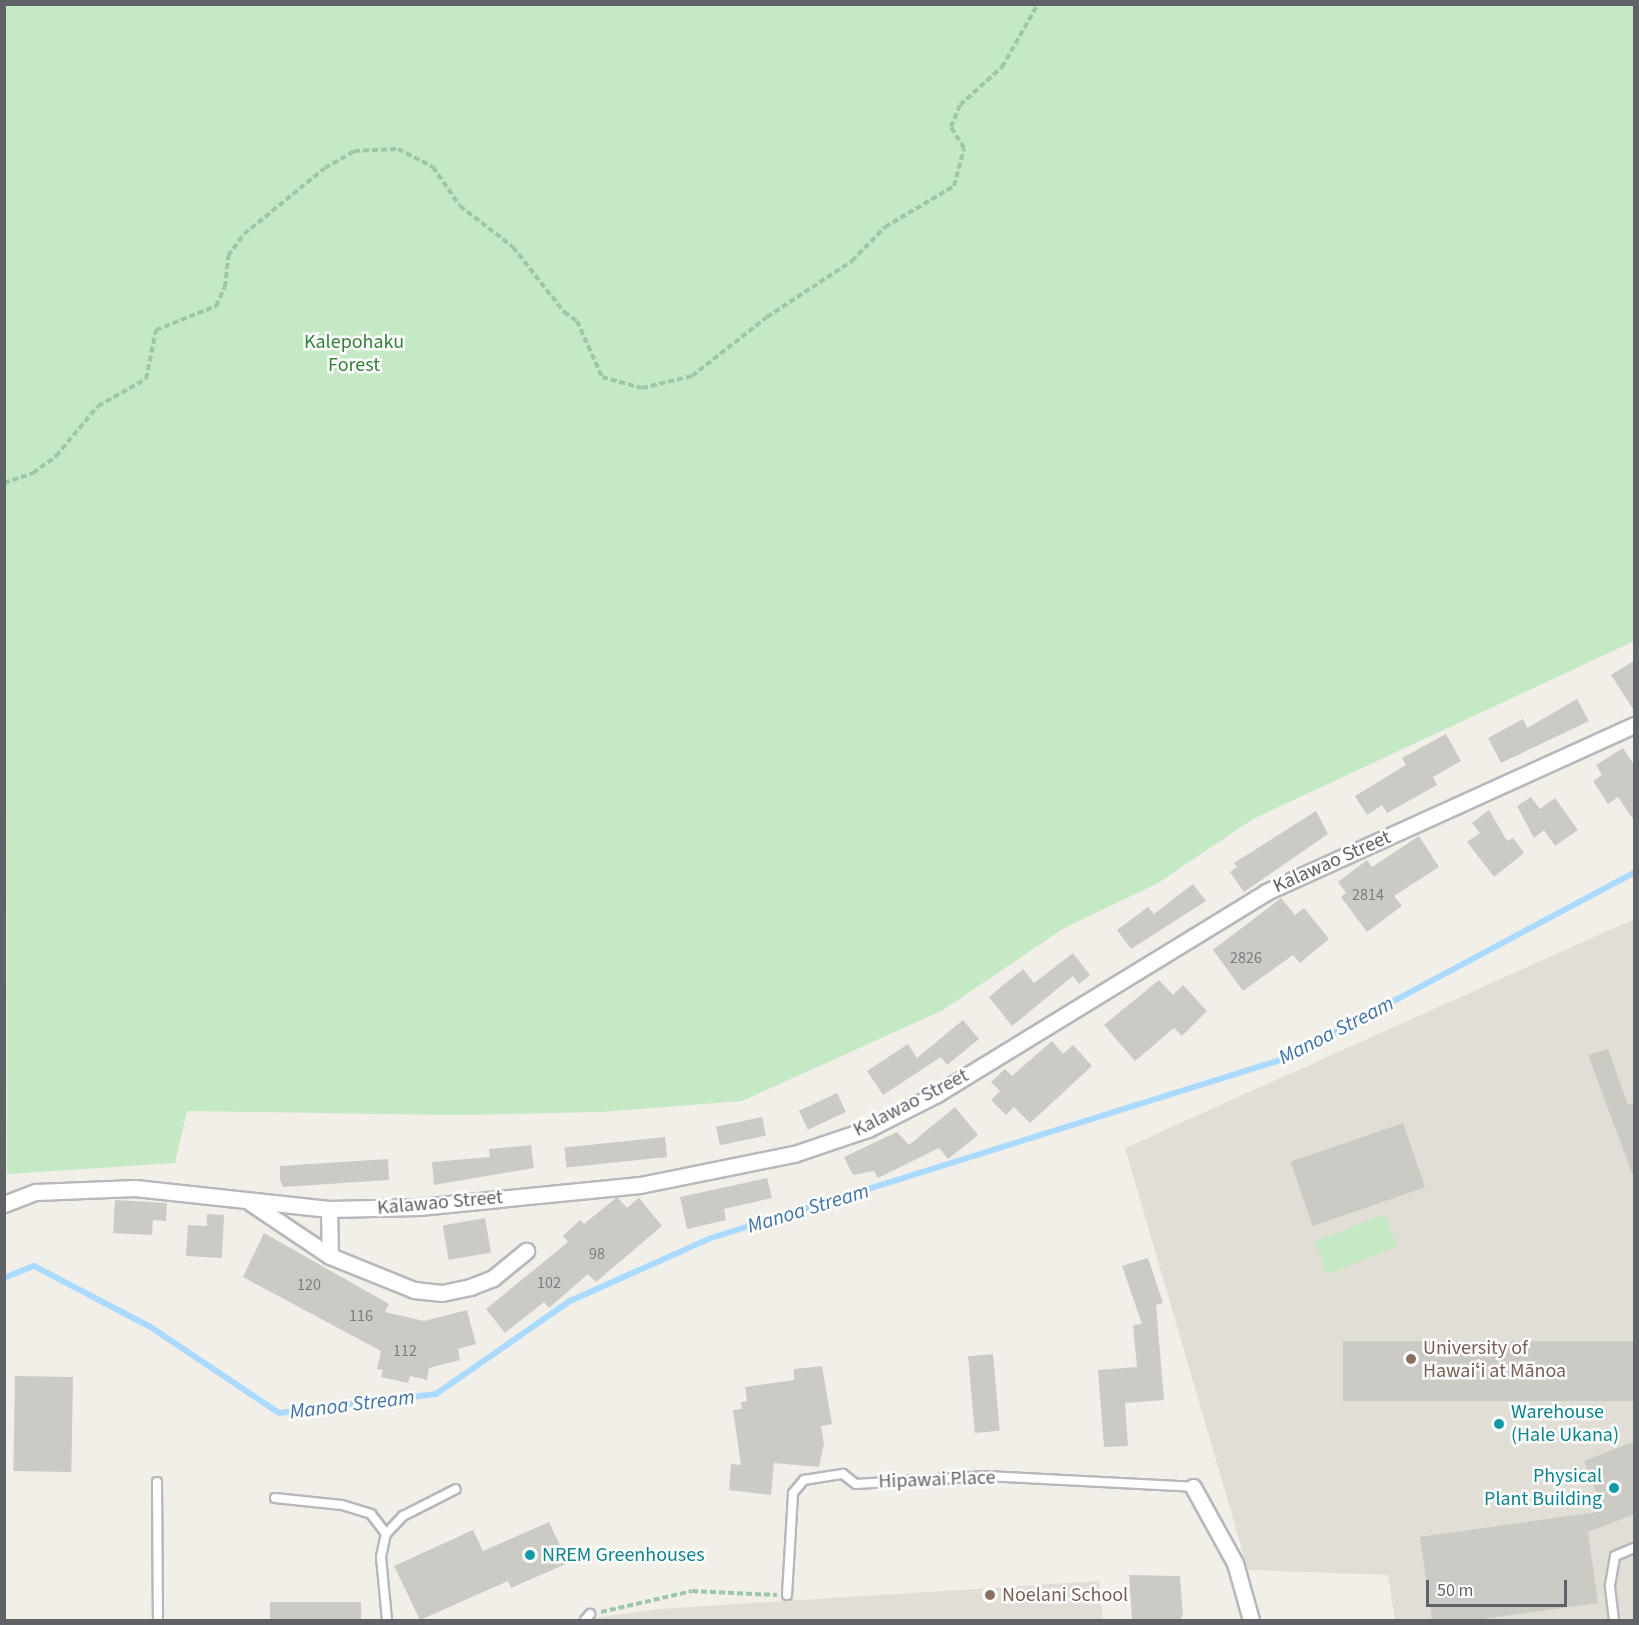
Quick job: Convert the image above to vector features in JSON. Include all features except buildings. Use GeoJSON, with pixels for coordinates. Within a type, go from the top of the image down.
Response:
{"type":"FeatureCollection","features":[{"type":"Feature","properties":{"kind":"street","name":"Kalawao Street"},"geometry":{"type":"LineString","coordinates":[[4,1204],[36,1192],[135,1188],[251,1203],[329,1209],[419,1207],[640,1185],[794,1154],[868,1129],[937,1094],[1266,892],[1635,726]]}},
{"type":"Feature","properties":{"kind":"street"},"geometry":{"type":"LineString","coordinates":[[251,1203],[330,1256],[414,1290],[442,1293],[493,1278],[526,1251]]}},
{"type":"Feature","properties":{"kind":"street"},"geometry":{"type":"LineString","coordinates":[[329,1209],[330,1256]]}},
{"type":"Feature","properties":{"kind":"street"},"geometry":{"type":"LineString","coordinates":[[1193,1487],[1235,1563],[1251,1620]]}},
{"type":"Feature","properties":{"kind":"lane","name":"Hipawai Place"},"geometry":{"type":"LineString","coordinates":[[787,1595],[793,1493],[804,1480],[843,1474],[856,1484],[986,1476],[1193,1487]]}},
{"type":"Feature","properties":{"kind":"lane"},"geometry":{"type":"LineString","coordinates":[[157,1482],[158,1620]]}},
{"type":"Feature","properties":{"kind":"lane"},"geometry":{"type":"LineString","coordinates":[[387,1620],[381,1557],[386,1534],[403,1515],[456,1489]]}},
{"type":"Feature","properties":{"kind":"lane"},"geometry":{"type":"LineString","coordinates":[[275,1498],[342,1505],[370,1514],[386,1534]]}},
{"type":"Feature","properties":{"kind":"lane"},"geometry":{"type":"LineString","coordinates":[[1614,1620],[1610,1585],[1615,1556],[1635,1548]]}},
{"type":"Feature","properties":{"kind":"path"},"geometry":{"type":"LineString","coordinates":[[4,483],[33,473],[56,456],[98,406],[146,379],[156,330],[216,306],[225,287],[228,256],[244,234],[325,168],[354,152],[398,149],[433,167],[460,206],[513,247],[564,312],[577,321],[602,377],[642,388],[692,376],[767,317],[852,261],[885,227],[954,186],[964,148],[951,127],[960,105],[1002,67],[1038,4]]}},
{"type":"Feature","properties":{"kind":"path"},"geometry":{"type":"LineString","coordinates":[[588,1617],[692,1591],[787,1595]]}},
{"type":"Feature","properties":{"kind":"shaded area","name":"University of Hawaiʻi at Mānoa"},"geometry":{"type":"Polygon","coordinates":[[[1634,919],[1634,1620],[1395,1620],[1388,1575],[1248,1570],[1125,1148],[1634,919]]]}},
{"type":"Feature","properties":{"kind":"shaded area","name":"Noelani School"},"geometry":{"type":"Polygon","coordinates":[[[1099,1581],[1103,1620],[579,1620],[660,1609],[1099,1581]]]}},
{"type":"Feature","properties":{"kind":"green space","name":"Kalepohaku Forest"},"geometry":{"type":"Polygon","coordinates":[[[4,5],[1634,5],[1634,641],[1253,819],[1158,883],[1064,928],[943,1010],[742,1101],[601,1112],[456,1115],[187,1111],[175,1163],[7,1174],[4,5]]]}},
{"type":"Feature","properties":{"kind":"green space"},"geometry":{"type":"Polygon","coordinates":[[[1384,1214],[1397,1246],[1328,1275],[1314,1242],[1384,1214]]]}},
{"type":"Feature","properties":{"kind":"waterway","name":"Manoa Stream"},"geometry":{"type":"LineString","coordinates":[[4,1278],[34,1266],[149,1326],[279,1413],[436,1394],[570,1301],[711,1238],[1287,1058],[1634,873]]}},
{"type":"Feature","properties":{"kind":"place","name":"University of Hawaiʻi at Mānoa"},"geometry":{"type":"Point","coordinates":[1411,1359]}},
{"type":"Feature","properties":{"kind":"place","name":"Warehouse (Hale Ukana)"},"geometry":{"type":"Point","coordinates":[1499,1424]}},
{"type":"Feature","properties":{"kind":"place","name":"Physical Plant Building"},"geometry":{"type":"Point","coordinates":[1614,1488]}},
{"type":"Feature","properties":{"kind":"place","name":"NREM Greenhouses"},"geometry":{"type":"Point","coordinates":[530,1555]}},
{"type":"Feature","properties":{"kind":"place","name":"Noelani School"},"geometry":{"type":"Point","coordinates":[990,1595]}}]}
